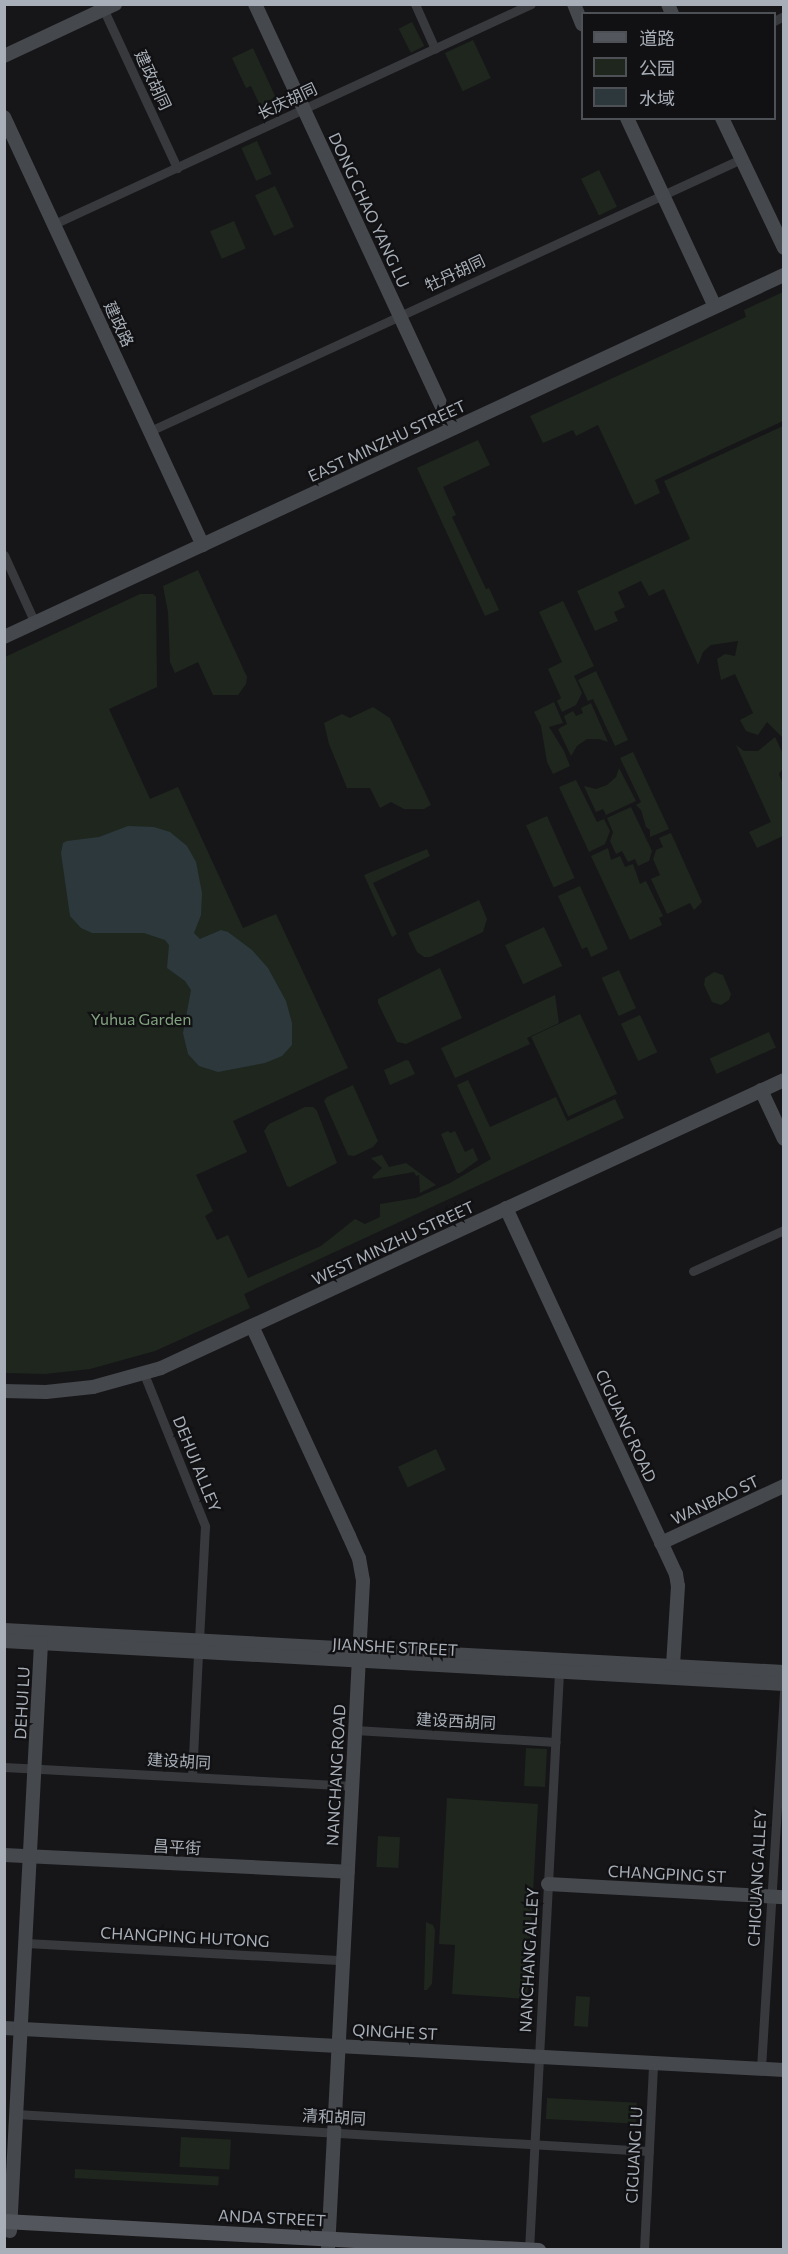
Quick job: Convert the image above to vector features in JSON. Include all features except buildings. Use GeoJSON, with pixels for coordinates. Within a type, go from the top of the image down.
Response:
{"type":"FeatureCollection","features":[{"type":"Feature","properties":{"kind":"main road","name":"ANDA STREET"},"geometry":{"type":"LineString","coordinates":[[8,2226],[329,2244],[538,2250]]}},
{"type":"Feature","properties":{"kind":"main road","name":"ANDA STREET"},"geometry":{"type":"LineString","coordinates":[[329,2244],[352,2250]]}},
{"type":"Feature","properties":{"kind":"street","name":"DONG CHAO YANG LU"},"geometry":{"type":"LineString","coordinates":[[255,4],[452,429]]}},
{"type":"Feature","properties":{"kind":"street"},"geometry":{"type":"LineString","coordinates":[[415,4],[435,49]]}},
{"type":"Feature","properties":{"kind":"street","name":"长庆胡同"},"geometry":{"type":"LineString","coordinates":[[54,224],[531,4]]}},
{"type":"Feature","properties":{"kind":"street"},"geometry":{"type":"LineString","coordinates":[[574,4],[581,22]]}},
{"type":"Feature","properties":{"kind":"street"},"geometry":{"type":"LineString","coordinates":[[4,56],[107,6]]}},
{"type":"Feature","properties":{"kind":"street","name":"建政胡同"},"geometry":{"type":"LineString","coordinates":[[107,6],[177,168]]}},
{"type":"Feature","properties":{"kind":"street","name":"建政路"},"geometry":{"type":"LineString","coordinates":[[4,117],[203,545]]}},
{"type":"Feature","properties":{"kind":"street"},"geometry":{"type":"LineString","coordinates":[[628,120],[715,307]]}},
{"type":"Feature","properties":{"kind":"street"},"geometry":{"type":"LineString","coordinates":[[723,120],[783,248]]}},
{"type":"Feature","properties":{"kind":"street","name":"牡丹胡同"},"geometry":{"type":"LineString","coordinates":[[150,430],[741,159]]}},
{"type":"Feature","properties":{"kind":"street","name":"EAST MINZHU STREET"},"geometry":{"type":"LineString","coordinates":[[4,637],[783,275]]}},
{"type":"Feature","properties":{"kind":"street"},"geometry":{"type":"LineString","coordinates":[[4,555],[35,623]]}},
{"type":"Feature","properties":{"kind":"street","name":"WEST MINZHU STREET"},"geometry":{"type":"LineString","coordinates":[[4,1391],[69,1390],[144,1374],[783,1080]]}},
{"type":"Feature","properties":{"kind":"street"},"geometry":{"type":"LineString","coordinates":[[761,1090],[783,1139]]}},
{"type":"Feature","properties":{"kind":"street","name":"CIGUANG ROAD"},"geometry":{"type":"LineString","coordinates":[[506,1208],[676,1575],[678,1586],[673,1666]]}},
{"type":"Feature","properties":{"kind":"street"},"geometry":{"type":"LineString","coordinates":[[693,1271],[783,1230]]}},
{"type":"Feature","properties":{"kind":"street","name":"NANCHANG ROAD"},"geometry":{"type":"LineString","coordinates":[[252,1326],[359,1558],[363,1581],[329,2244]]}},
{"type":"Feature","properties":{"kind":"street","name":"DEHUI ALLEY"},"geometry":{"type":"LineString","coordinates":[[144,1374],[204,1520],[192,1777]]}},
{"type":"Feature","properties":{"kind":"street","name":"WANBAO ST"},"geometry":{"type":"LineString","coordinates":[[662,1543],[783,1486]]}},
{"type":"Feature","properties":{"kind":"street","name":"JIANSHE STREET"},"geometry":{"type":"LineString","coordinates":[[4,1630],[198,1647]]}},
{"type":"Feature","properties":{"kind":"street","name":"JIANSHE STREET"},"geometry":{"type":"LineString","coordinates":[[4,1641],[198,1647],[359,1656],[559,1672],[783,1684]]}},
{"type":"Feature","properties":{"kind":"street","name":"DEHUI LU"},"geometry":{"type":"LineString","coordinates":[[8,2226],[26,1943],[41,1643]]}},
{"type":"Feature","properties":{"kind":"street","name":"JIANSHE STREET"},"geometry":{"type":"LineString","coordinates":[[359,1656],[673,1666],[783,1672]]}},
{"type":"Feature","properties":{"kind":"street","name":"NANCHANG ALLEY"},"geometry":{"type":"LineString","coordinates":[[529,2249],[559,1672]]}},
{"type":"Feature","properties":{"kind":"street","name":"CHIGUANG ALLEY"},"geometry":{"type":"LineString","coordinates":[[761,2068],[777,1897],[783,1689]]}},
{"type":"Feature","properties":{"kind":"street","name":"建设西胡同"},"geometry":{"type":"LineString","coordinates":[[355,1730],[555,1742]]}},
{"type":"Feature","properties":{"kind":"street","name":"建设胡同"},"geometry":{"type":"LineString","coordinates":[[4,1767],[352,1786]]}},
{"type":"Feature","properties":{"kind":"street","name":"昌平街"},"geometry":{"type":"LineString","coordinates":[[4,1855],[348,1872]]}},
{"type":"Feature","properties":{"kind":"street","name":"CHANGPING ST"},"geometry":{"type":"LineString","coordinates":[[548,1884],[777,1897]]}},
{"type":"Feature","properties":{"kind":"street","name":"CHANGPING HUTONG"},"geometry":{"type":"LineString","coordinates":[[26,1943],[343,1960]]}},
{"type":"Feature","properties":{"kind":"street","name":"QINGHE ST"},"geometry":{"type":"LineString","coordinates":[[4,2028],[783,2070]]}},
{"type":"Feature","properties":{"kind":"street","name":"CIGUANG LU"},"geometry":{"type":"LineString","coordinates":[[644,2250],[653,2062]]}},
{"type":"Feature","properties":{"kind":"street","name":"清和胡同"},"geometry":{"type":"LineString","coordinates":[[16,2114],[649,2151]]}},
{"type":"Feature","properties":{"kind":"green space"},"geometry":{"type":"Polygon","coordinates":[[[412,22],[424,46],[411,53],[399,29],[412,22]]]}},
{"type":"Feature","properties":{"kind":"green space"},"geometry":{"type":"Polygon","coordinates":[[[473,40],[491,78],[463,91],[445,53],[473,40]]]}},
{"type":"Feature","properties":{"kind":"green space"},"geometry":{"type":"Polygon","coordinates":[[[253,48],[282,111],[266,118],[251,86],[246,88],[232,58],[253,48]]]}},
{"type":"Feature","properties":{"kind":"green space"},"geometry":{"type":"Polygon","coordinates":[[[257,141],[272,174],[256,181],[241,148],[257,141]]]}},
{"type":"Feature","properties":{"kind":"green space"},"geometry":{"type":"Polygon","coordinates":[[[599,170],[617,207],[599,216],[581,179],[599,170]]]}},
{"type":"Feature","properties":{"kind":"green space"},"geometry":{"type":"Polygon","coordinates":[[[275,186],[294,227],[274,236],[255,195],[275,186]]]}},
{"type":"Feature","properties":{"kind":"green space"},"geometry":{"type":"Polygon","coordinates":[[[234,221],[246,249],[222,259],[210,231],[234,221]]]}},
{"type":"Feature","properties":{"kind":"green space"},"geometry":{"type":"Polygon","coordinates":[[[783,292],[783,421],[655,480],[660,493],[635,505],[598,425],[576,436],[573,430],[543,443],[530,416],[746,317],[744,310],[783,292]]]}},
{"type":"Feature","properties":{"kind":"green space"},"geometry":{"type":"Polygon","coordinates":[[[783,426],[783,738],[767,722],[758,735],[746,731],[740,720],[753,713],[735,674],[721,680],[717,659],[725,654],[735,656],[738,641],[711,645],[703,652],[698,665],[664,589],[649,596],[641,581],[618,592],[625,607],[614,612],[618,621],[595,631],[577,591],[690,539],[664,481],[783,426]]]}},
{"type":"Feature","properties":{"kind":"green space"},"geometry":{"type":"Polygon","coordinates":[[[478,440],[490,465],[443,487],[456,515],[452,517],[486,589],[489,588],[499,610],[485,616],[417,468],[478,440]]]}},
{"type":"Feature","properties":{"kind":"green space"},"geometry":{"type":"Polygon","coordinates":[[[198,570],[247,677],[246,684],[238,695],[213,695],[198,662],[175,673],[170,662],[168,612],[163,586],[198,570]]]}},
{"type":"Feature","properties":{"kind":"green space","name":"Yuhua Garden"},"geometry":{"type":"Polygon","coordinates":[[[140,594],[153,594],[156,597],[157,687],[109,709],[150,799],[178,787],[243,928],[276,914],[348,1068],[233,1121],[247,1152],[196,1175],[213,1211],[205,1216],[217,1240],[228,1235],[248,1278],[321,1246],[355,1219],[365,1224],[380,1217],[380,1204],[416,1198],[450,1183],[491,1159],[457,1085],[468,1080],[490,1127],[556,1097],[567,1121],[615,1099],[624,1118],[244,1294],[250,1308],[155,1351],[90,1369],[45,1374],[5,1373],[5,657],[140,594]]]}},
{"type":"Feature","properties":{"kind":"green space"},"geometry":{"type":"Polygon","coordinates":[[[563,601],[594,666],[574,676],[582,693],[576,705],[562,712],[557,701],[561,698],[548,669],[562,662],[539,612],[563,601]]]}},
{"type":"Feature","properties":{"kind":"green space"},"geometry":{"type":"Polygon","coordinates":[[[596,671],[628,740],[615,746],[593,699],[588,701],[578,680],[596,671]]]}},
{"type":"Feature","properties":{"kind":"green space"},"geometry":{"type":"Polygon","coordinates":[[[554,702],[563,723],[549,727],[564,751],[570,766],[553,774],[547,762],[541,726],[534,712],[554,702]]]}},
{"type":"Feature","properties":{"kind":"green space"},"geometry":{"type":"Polygon","coordinates":[[[591,703],[608,742],[587,739],[577,746],[571,756],[558,729],[567,724],[564,716],[573,711],[576,716],[583,713],[581,708],[591,703]]]}},
{"type":"Feature","properties":{"kind":"green space"},"geometry":{"type":"Polygon","coordinates":[[[373,707],[390,718],[431,805],[424,809],[404,809],[391,802],[380,808],[370,788],[347,788],[329,744],[324,723],[342,714],[350,718],[373,707]]]}},
{"type":"Feature","properties":{"kind":"green space"},"geometry":{"type":"Polygon","coordinates":[[[775,737],[783,754],[783,768],[779,774],[783,784],[783,836],[757,848],[749,832],[771,822],[736,745],[744,751],[758,751],[775,737]]]}},
{"type":"Feature","properties":{"kind":"green space"},"geometry":{"type":"Polygon","coordinates":[[[633,752],[669,829],[650,837],[650,830],[646,827],[641,810],[636,805],[641,802],[620,758],[633,752]]]}},
{"type":"Feature","properties":{"kind":"green space"},"geometry":{"type":"Polygon","coordinates":[[[619,768],[636,801],[606,815],[603,809],[596,812],[584,786],[596,789],[607,785],[616,777],[619,768]]]}},
{"type":"Feature","properties":{"kind":"green space"},"geometry":{"type":"Polygon","coordinates":[[[576,780],[597,822],[604,819],[610,831],[605,844],[589,852],[559,787],[576,780]]]}},
{"type":"Feature","properties":{"kind":"green space"},"geometry":{"type":"Polygon","coordinates":[[[631,807],[652,851],[649,861],[638,866],[635,859],[628,862],[622,851],[616,854],[610,841],[613,832],[607,818],[631,807]]]}},
{"type":"Feature","properties":{"kind":"green space"},"geometry":{"type":"Polygon","coordinates":[[[547,816],[575,878],[554,887],[526,825],[547,816]]]}},
{"type":"Feature","properties":{"kind":"green space"},"geometry":{"type":"Polygon","coordinates":[[[671,833],[702,902],[694,910],[690,903],[667,914],[651,879],[660,875],[653,859],[656,850],[663,847],[659,838],[671,833]]]}},
{"type":"Feature","properties":{"kind":"green space"},"geometry":{"type":"Polygon","coordinates":[[[608,848],[611,860],[620,856],[625,867],[633,864],[640,884],[646,881],[663,916],[659,918],[662,925],[630,940],[591,856],[608,848]]]}},
{"type":"Feature","properties":{"kind":"green space"},"geometry":{"type":"Polygon","coordinates":[[[427,849],[430,856],[373,883],[397,934],[392,937],[364,875],[427,849]]]}},
{"type":"Feature","properties":{"kind":"green space"},"geometry":{"type":"Polygon","coordinates":[[[580,886],[608,949],[591,957],[587,947],[582,949],[558,896],[580,886]]]}},
{"type":"Feature","properties":{"kind":"green space"},"geometry":{"type":"Polygon","coordinates":[[[479,900],[487,919],[483,932],[430,957],[424,957],[417,952],[408,933],[479,900]]]}},
{"type":"Feature","properties":{"kind":"green space"},"geometry":{"type":"Polygon","coordinates":[[[544,927],[562,966],[523,984],[505,945],[544,927]]]}},
{"type":"Feature","properties":{"kind":"green space"},"geometry":{"type":"Polygon","coordinates":[[[440,968],[462,1018],[406,1044],[397,1042],[378,999],[440,968]]]}},
{"type":"Feature","properties":{"kind":"green space"},"geometry":{"type":"Polygon","coordinates":[[[619,970],[636,1008],[619,1016],[602,978],[619,970]]]}},
{"type":"Feature","properties":{"kind":"green space"},"geometry":{"type":"Polygon","coordinates":[[[714,972],[723,975],[731,994],[729,1000],[721,1005],[712,1002],[704,985],[705,978],[714,972]]]}},
{"type":"Feature","properties":{"kind":"green space"},"geometry":{"type":"Polygon","coordinates":[[[555,995],[559,1023],[527,1038],[530,1044],[455,1078],[441,1048],[555,995]]]}},
{"type":"Feature","properties":{"kind":"green space"},"geometry":{"type":"Polygon","coordinates":[[[580,1014],[617,1094],[568,1117],[531,1037],[580,1014]]]}},
{"type":"Feature","properties":{"kind":"green space"},"geometry":{"type":"Polygon","coordinates":[[[640,1015],[657,1052],[638,1061],[621,1024],[640,1015]]]}},
{"type":"Feature","properties":{"kind":"green space"},"geometry":{"type":"Polygon","coordinates":[[[769,1032],[776,1048],[717,1074],[710,1058],[769,1032]]]}},
{"type":"Feature","properties":{"kind":"green space"},"geometry":{"type":"Polygon","coordinates":[[[406,1060],[409,1061],[415,1074],[390,1085],[384,1070],[406,1060]]]}},
{"type":"Feature","properties":{"kind":"green space"},"geometry":{"type":"Polygon","coordinates":[[[353,1085],[378,1141],[373,1147],[354,1156],[348,1155],[324,1101],[327,1097],[353,1085]]]}},
{"type":"Feature","properties":{"kind":"green space"},"geometry":{"type":"Polygon","coordinates":[[[305,1107],[313,1107],[317,1111],[337,1163],[290,1187],[287,1186],[264,1131],[269,1124],[305,1107]]]}},
{"type":"Feature","properties":{"kind":"green space"},"geometry":{"type":"Polygon","coordinates":[[[448,1131],[450,1133],[455,1131],[465,1152],[473,1148],[478,1160],[460,1173],[457,1173],[441,1134],[448,1131]]]}},
{"type":"Feature","properties":{"kind":"green space"},"geometry":{"type":"Polygon","coordinates":[[[382,1155],[389,1167],[406,1163],[436,1185],[420,1193],[419,1175],[416,1176],[414,1172],[374,1179],[372,1177],[382,1168],[371,1158],[382,1155]]]}},
{"type":"Feature","properties":{"kind":"green space"},"geometry":{"type":"Polygon","coordinates":[[[436,1449],[446,1470],[408,1488],[398,1467],[436,1449]]]}},
{"type":"Feature","properties":{"kind":"green space"},"geometry":{"type":"Polygon","coordinates":[[[526,1748],[547,1749],[545,1787],[524,1786],[526,1748]]]}},
{"type":"Feature","properties":{"kind":"green space"},"geometry":{"type":"Polygon","coordinates":[[[447,1798],[538,1804],[527,1999],[452,1994],[455,1945],[439,1944],[447,1798]]]}},
{"type":"Feature","properties":{"kind":"green space"},"geometry":{"type":"Polygon","coordinates":[[[378,1836],[400,1837],[398,1868],[376,1867],[378,1836]]]}},
{"type":"Feature","properties":{"kind":"green space"},"geometry":{"type":"Polygon","coordinates":[[[426,1922],[433,1925],[435,1930],[432,1984],[424,1990],[426,1922]]]}},
{"type":"Feature","properties":{"kind":"green space"},"geometry":{"type":"Polygon","coordinates":[[[576,1996],[590,1997],[588,2027],[574,2026],[576,1996]]]}},
{"type":"Feature","properties":{"kind":"green space"},"geometry":{"type":"Polygon","coordinates":[[[547,2098],[637,2103],[636,2124],[546,2119],[547,2098]]]}},
{"type":"Feature","properties":{"kind":"green space"},"geometry":{"type":"Polygon","coordinates":[[[181,2137],[231,2140],[229,2170],[179,2167],[181,2137]]]}},
{"type":"Feature","properties":{"kind":"green space"},"geometry":{"type":"Polygon","coordinates":[[[75,2169],[219,2177],[218,2186],[75,2178],[75,2169]]]}},
{"type":"Feature","properties":{"kind":"water"},"geometry":{"type":"Polygon","coordinates":[[[128,826],[154,827],[170,832],[187,846],[196,862],[202,893],[201,915],[194,933],[200,939],[221,930],[228,932],[252,950],[268,968],[286,1001],[292,1023],[292,1045],[282,1056],[265,1063],[218,1072],[199,1066],[188,1054],[183,1033],[191,990],[185,981],[167,968],[169,945],[165,940],[144,933],[92,933],[81,928],[70,916],[61,853],[63,843],[99,837],[128,826]]]}}]}
